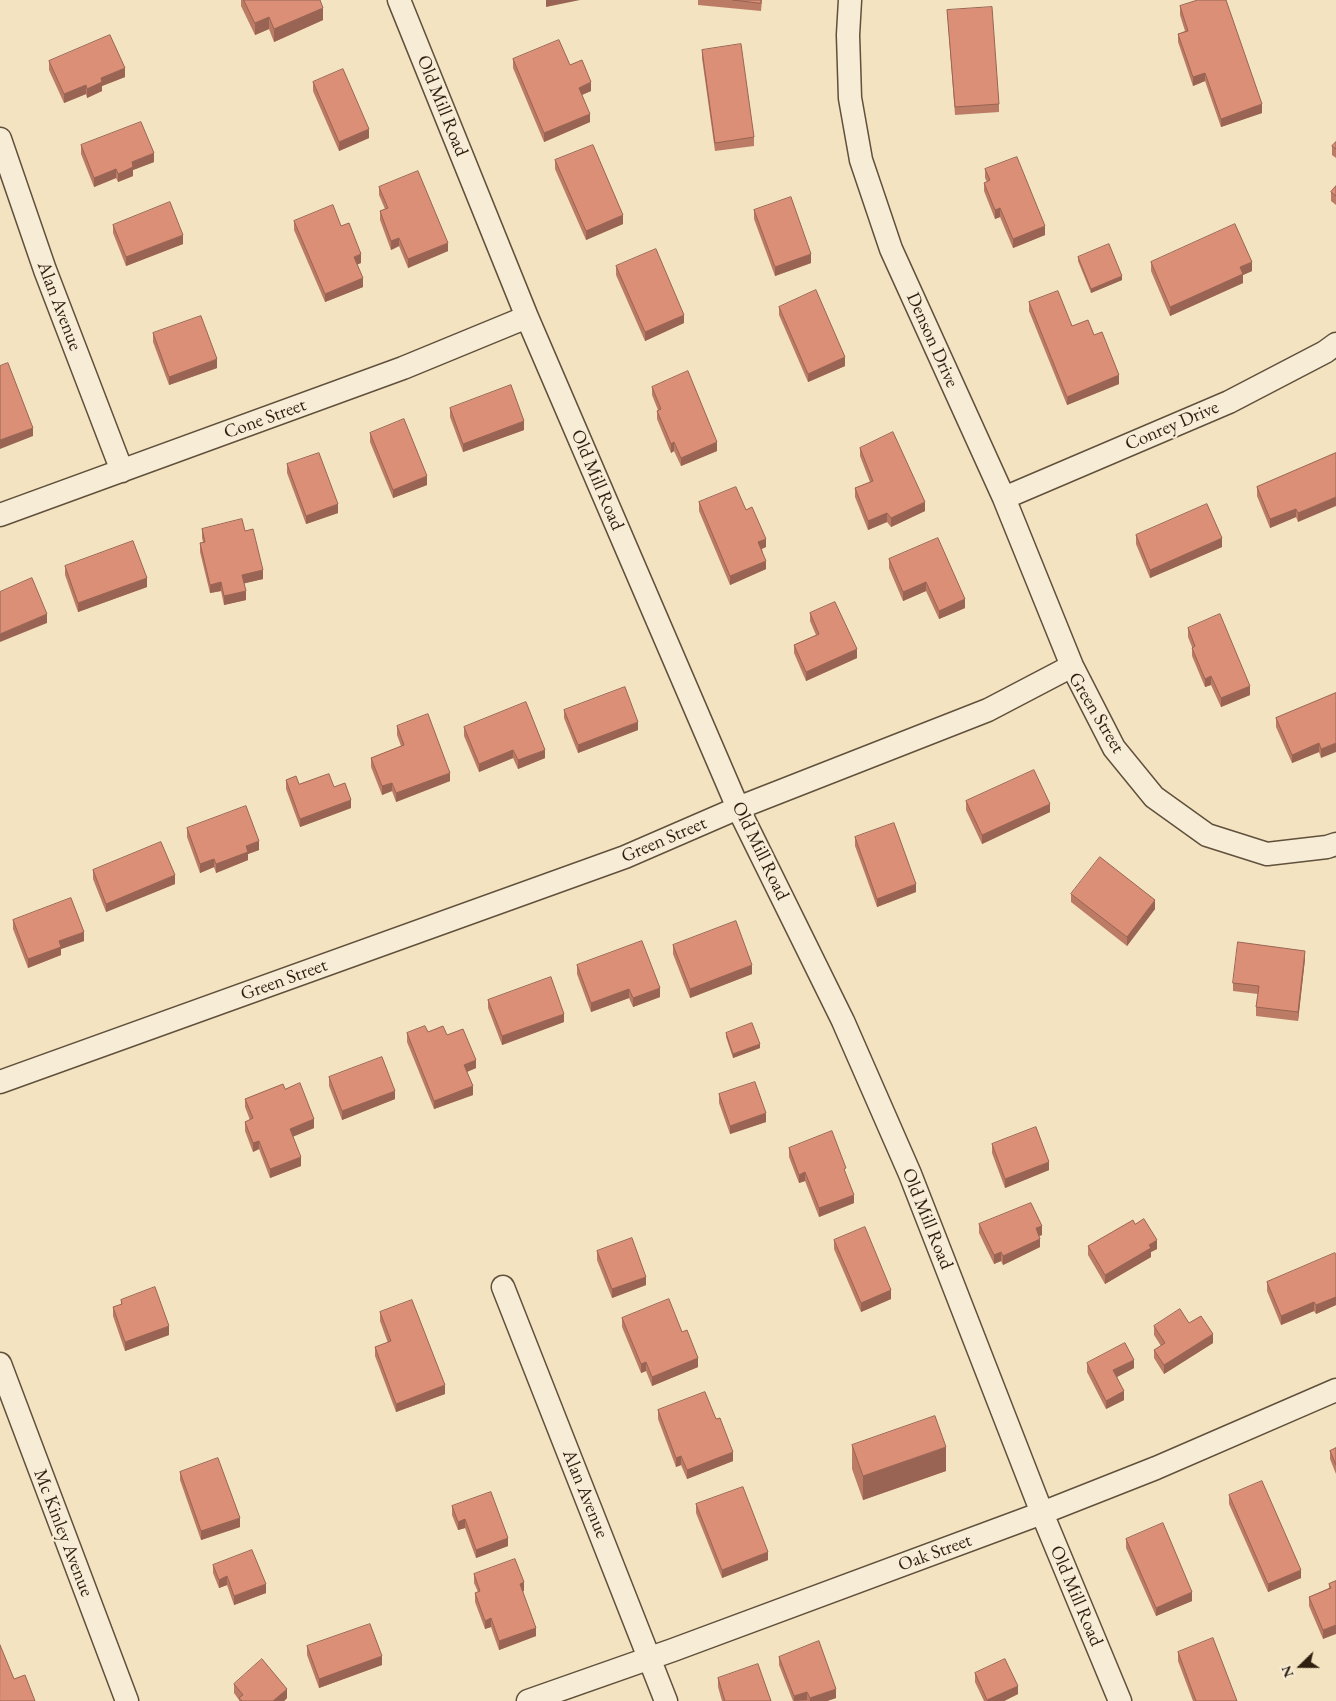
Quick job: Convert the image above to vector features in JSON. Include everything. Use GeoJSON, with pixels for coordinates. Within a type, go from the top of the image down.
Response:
{"type":"FeatureCollection","features":[{"type":"Feature","properties":{"kind":"street","name":"Old Mill Road"},"geometry":{"type":"LineString","coordinates":[[400,0],[528,317],[738,808],[843,1020],[906,1165],[1042,1513],[1120,1701]]}},
{"type":"Feature","properties":{"kind":"street","name":"Denson Drive"},"geometry":{"type":"LineString","coordinates":[[850,0],[848,35],[850,98],[861,160],[891,249],[1004,498],[1072,666]]}},
{"type":"Feature","properties":{"kind":"street","name":"Alan Avenue"},"geometry":{"type":"LineString","coordinates":[[0,139],[45,270],[122,471]]}},
{"type":"Feature","properties":{"kind":"street","name":"Cone Street"},"geometry":{"type":"LineString","coordinates":[[0,515],[403,368],[528,317]]}},
{"type":"Feature","properties":{"kind":"street","name":"Conrey Drive"},"geometry":{"type":"LineString","coordinates":[[1004,498],[1229,402],[1325,352],[1336,344]]}},
{"type":"Feature","properties":{"kind":"street","name":"Green Street"},"geometry":{"type":"LineString","coordinates":[[0,1082],[625,857],[738,808],[988,710],[1072,666],[1114,748],[1154,797],[1206,835],[1267,854],[1327,847],[1336,844]]}},
{"type":"Feature","properties":{"kind":"street","name":"Alan Avenue"},"geometry":{"type":"LineString","coordinates":[[503,1287],[666,1701]]}},
{"type":"Feature","properties":{"kind":"street","name":"Mc Kinley Avenue"},"geometry":{"type":"LineString","coordinates":[[0,1364],[127,1701]]}},
{"type":"Feature","properties":{"kind":"street","name":"Oak Street"},"geometry":{"type":"LineString","coordinates":[[528,1701],[1042,1513],[1156,1468],[1336,1390]]}},
{"type":"Feature","properties":{"kind":"building"},"geometry":{"type":"Polygon","coordinates":[[[244,0],[320,0],[323,8],[274,29],[269,17],[255,23],[244,0]]]}},
{"type":"Feature","properties":{"kind":"building"},"geometry":{"type":"Polygon","coordinates":[[[733,0],[761,0],[761,3],[733,0]]]}},
{"type":"Feature","properties":{"kind":"building"},"geometry":{"type":"Polygon","coordinates":[[[1198,0],[1226,0],[1262,104],[1221,119],[1205,73],[1193,77],[1178,34],[1188,31],[1180,6],[1198,0]]]}},
{"type":"Feature","properties":{"kind":"building"},"geometry":{"type":"Polygon","coordinates":[[[992,7],[999,104],[955,107],[947,10],[992,7]]]}},
{"type":"Feature","properties":{"kind":"building"},"geometry":{"type":"Polygon","coordinates":[[[110,35],[125,68],[101,78],[102,82],[87,89],[86,85],[64,94],[49,61],[110,35]]]}},
{"type":"Feature","properties":{"kind":"building"},"geometry":{"type":"Polygon","coordinates":[[[559,40],[570,65],[582,60],[591,82],[579,88],[590,114],[544,133],[513,59],[559,40]]]}},
{"type":"Feature","properties":{"kind":"building"},"geometry":{"type":"Polygon","coordinates":[[[741,44],[754,137],[715,143],[702,50],[741,44]]]}},
{"type":"Feature","properties":{"kind":"building"},"geometry":{"type":"Polygon","coordinates":[[[343,69],[369,129],[339,142],[313,82],[343,69]]]}},
{"type":"Feature","properties":{"kind":"building"},"geometry":{"type":"Polygon","coordinates":[[[141,122],[154,153],[132,162],[133,167],[118,174],[116,169],[94,178],[81,145],[141,122]]]}},
{"type":"Feature","properties":{"kind":"building"},"geometry":{"type":"Polygon","coordinates":[[[593,145],[623,215],[586,231],[555,160],[593,145]]]}},
{"type":"Feature","properties":{"kind":"building"},"geometry":{"type":"Polygon","coordinates":[[[1017,157],[1045,226],[1013,239],[1000,208],[995,210],[984,183],[990,180],[985,169],[1017,157]]]}},
{"type":"Feature","properties":{"kind":"building"},"geometry":{"type":"Polygon","coordinates":[[[418,171],[448,243],[408,259],[399,238],[391,241],[380,211],[388,208],[379,187],[418,171]]]}},
{"type":"Feature","properties":{"kind":"building"},"geometry":{"type":"Polygon","coordinates":[[[1336,186],[1336,196],[1331,192],[1336,186]]]}},
{"type":"Feature","properties":{"kind":"building"},"geometry":{"type":"Polygon","coordinates":[[[791,197],[811,254],[775,267],[754,210],[791,197]]]}},
{"type":"Feature","properties":{"kind":"building"},"geometry":{"type":"Polygon","coordinates":[[[170,202],[183,235],[126,257],[113,225],[170,202]]]}},
{"type":"Feature","properties":{"kind":"building"},"geometry":{"type":"Polygon","coordinates":[[[333,205],[341,226],[349,223],[361,254],[354,257],[363,278],[325,294],[294,221],[333,205]]]}},
{"type":"Feature","properties":{"kind":"building"},"geometry":{"type":"Polygon","coordinates":[[[1235,224],[1252,262],[1240,267],[1243,274],[1170,307],[1151,262],[1235,224]]]}},
{"type":"Feature","properties":{"kind":"building"},"geometry":{"type":"Polygon","coordinates":[[[1109,244],[1122,276],[1091,289],[1078,257],[1109,244]]]}},
{"type":"Feature","properties":{"kind":"building"},"geometry":{"type":"Polygon","coordinates":[[[656,249],[684,315],[645,332],[616,266],[656,249]]]}},
{"type":"Feature","properties":{"kind":"building"},"geometry":{"type":"Polygon","coordinates":[[[816,290],[845,357],[808,374],[779,307],[816,290]]]}},
{"type":"Feature","properties":{"kind":"building"},"geometry":{"type":"Polygon","coordinates":[[[1058,291],[1072,326],[1088,320],[1094,335],[1102,332],[1119,375],[1067,397],[1029,302],[1058,291]]]}},
{"type":"Feature","properties":{"kind":"building"},"geometry":{"type":"Polygon","coordinates":[[[201,316],[217,359],[169,377],[153,333],[201,316]]]}},
{"type":"Feature","properties":{"kind":"building"},"geometry":{"type":"Polygon","coordinates":[[[8,363],[33,428],[0,440],[0,366],[8,363]]]}},
{"type":"Feature","properties":{"kind":"building"},"geometry":{"type":"Polygon","coordinates":[[[688,371],[717,442],[681,458],[674,442],[671,444],[657,411],[661,409],[652,387],[688,371]]]}},
{"type":"Feature","properties":{"kind":"building"},"geometry":{"type":"Polygon","coordinates":[[[511,385],[524,421],[463,444],[450,408],[511,385]]]}},
{"type":"Feature","properties":{"kind":"building"},"geometry":{"type":"Polygon","coordinates":[[[404,419],[427,476],[393,490],[370,433],[404,419]]]}},
{"type":"Feature","properties":{"kind":"building"},"geometry":{"type":"Polygon","coordinates":[[[893,432],[925,502],[891,518],[887,513],[868,521],[855,488],[873,481],[860,448],[893,432]]]}},
{"type":"Feature","properties":{"kind":"building"},"geometry":{"type":"Polygon","coordinates":[[[319,453],[338,504],[306,516],[287,464],[319,453]]]}},
{"type":"Feature","properties":{"kind":"building"},"geometry":{"type":"Polygon","coordinates":[[[1336,453],[1336,497],[1298,513],[1296,509],[1270,519],[1257,487],[1336,453]]]}},
{"type":"Feature","properties":{"kind":"building"},"geometry":{"type":"Polygon","coordinates":[[[736,487],[746,510],[752,507],[766,539],[758,542],[766,561],[730,576],[699,502],[736,487]]]}},
{"type":"Feature","properties":{"kind":"building"},"geometry":{"type":"Polygon","coordinates":[[[1207,504],[1222,538],[1150,570],[1136,535],[1207,504]]]}},
{"type":"Feature","properties":{"kind":"building"},"geometry":{"type":"Polygon","coordinates":[[[242,519],[245,531],[253,529],[263,570],[242,575],[246,591],[224,596],[221,582],[210,585],[200,543],[205,542],[202,529],[242,519]]]}},
{"type":"Feature","properties":{"kind":"building"},"geometry":{"type":"Polygon","coordinates":[[[938,538],[965,599],[939,611],[926,582],[903,592],[889,559],[938,538]]]}},
{"type":"Feature","properties":{"kind":"building"},"geometry":{"type":"Polygon","coordinates":[[[133,541],[147,578],[78,603],[65,566],[133,541]]]}},
{"type":"Feature","properties":{"kind":"building"},"geometry":{"type":"Polygon","coordinates":[[[32,578],[47,614],[0,634],[0,592],[32,578]]]}},
{"type":"Feature","properties":{"kind":"building"},"geometry":{"type":"Polygon","coordinates":[[[835,602],[857,649],[806,672],[794,645],[819,634],[810,613],[835,602]]]}},
{"type":"Feature","properties":{"kind":"building"},"geometry":{"type":"Polygon","coordinates":[[[1220,614],[1250,686],[1221,698],[1211,676],[1205,679],[1192,648],[1195,646],[1188,628],[1220,614]]]}},
{"type":"Feature","properties":{"kind":"building"},"geometry":{"type":"Polygon","coordinates":[[[625,687],[638,722],[578,745],[564,710],[625,687]]]}},
{"type":"Feature","properties":{"kind":"building"},"geometry":{"type":"Polygon","coordinates":[[[1336,693],[1336,743],[1321,749],[1319,743],[1292,755],[1276,718],[1336,693]]]}},
{"type":"Feature","properties":{"kind":"building"},"geometry":{"type":"Polygon","coordinates":[[[526,702],[545,750],[518,760],[513,750],[479,764],[464,727],[526,702]]]}},
{"type":"Feature","properties":{"kind":"building"},"geometry":{"type":"Polygon","coordinates":[[[428,714],[450,773],[396,793],[392,783],[382,786],[371,758],[404,745],[397,726],[428,714]]]}},
{"type":"Feature","properties":{"kind":"building"},"geometry":{"type":"Polygon","coordinates":[[[1034,770],[1050,804],[982,835],[966,801],[1034,770]]]}},
{"type":"Feature","properties":{"kind":"building"},"geometry":{"type":"Polygon","coordinates":[[[329,774],[334,787],[345,783],[351,800],[300,819],[286,780],[296,776],[299,784],[329,774]]]}},
{"type":"Feature","properties":{"kind":"building"},"geometry":{"type":"Polygon","coordinates":[[[246,806],[259,841],[246,846],[248,852],[216,864],[214,859],[200,864],[187,828],[246,806]]]}},
{"type":"Feature","properties":{"kind":"building"},"geometry":{"type":"Polygon","coordinates":[[[894,823],[916,884],[877,899],[855,837],[894,823]]]}},
{"type":"Feature","properties":{"kind":"building"},"geometry":{"type":"Polygon","coordinates":[[[161,842],[175,875],[106,904],[93,870],[161,842]]]}},
{"type":"Feature","properties":{"kind":"building"},"geometry":{"type":"Polygon","coordinates":[[[1100,857],[1155,900],[1127,937],[1071,894],[1100,857]]]}},
{"type":"Feature","properties":{"kind":"building"},"geometry":{"type":"Polygon","coordinates":[[[71,898],[84,932],[59,941],[61,947],[28,959],[13,920],[71,898]]]}},
{"type":"Feature","properties":{"kind":"building"},"geometry":{"type":"Polygon","coordinates":[[[736,921],[752,965],[690,989],[673,945],[736,921]]]}},
{"type":"Feature","properties":{"kind":"building"},"geometry":{"type":"Polygon","coordinates":[[[642,941],[660,988],[633,998],[629,989],[591,1003],[577,965],[642,941]]]}},
{"type":"Feature","properties":{"kind":"building"},"geometry":{"type":"Polygon","coordinates":[[[1238,942],[1305,951],[1298,1012],[1256,1007],[1259,986],[1233,983],[1238,942]]]}},
{"type":"Feature","properties":{"kind":"building"},"geometry":{"type":"Polygon","coordinates":[[[551,977],[564,1014],[502,1036],[488,1000],[551,977]]]}},
{"type":"Feature","properties":{"kind":"building"},"geometry":{"type":"Polygon","coordinates":[[[752,1023],[760,1044],[733,1054],[726,1033],[752,1023]]]}},
{"type":"Feature","properties":{"kind":"building"},"geometry":{"type":"Polygon","coordinates":[[[425,1026],[428,1032],[443,1026],[447,1035],[463,1029],[476,1060],[464,1065],[473,1086],[434,1101],[407,1033],[425,1026]]]}},
{"type":"Feature","properties":{"kind":"building"},"geometry":{"type":"Polygon","coordinates":[[[382,1057],[395,1091],[342,1111],[329,1077],[382,1057]]]}},
{"type":"Feature","properties":{"kind":"building"},"geometry":{"type":"Polygon","coordinates":[[[755,1082],[766,1113],[730,1126],[719,1094],[755,1082]]]}},
{"type":"Feature","properties":{"kind":"building"},"geometry":{"type":"Polygon","coordinates":[[[300,1083],[314,1119],[290,1129],[301,1157],[270,1169],[259,1141],[253,1143],[245,1122],[253,1118],[245,1099],[283,1084],[285,1089],[300,1083]]]}},
{"type":"Feature","properties":{"kind":"building"},"geometry":{"type":"Polygon","coordinates":[[[1036,1127],[1049,1162],[1005,1179],[992,1144],[1036,1127]]]}},
{"type":"Feature","properties":{"kind":"building"},"geometry":{"type":"Polygon","coordinates":[[[832,1131],[854,1195],[819,1208],[805,1172],[799,1175],[789,1148],[832,1131]]]}},
{"type":"Feature","properties":{"kind":"building"},"geometry":{"type":"Polygon","coordinates":[[[1031,1203],[1042,1226],[1036,1228],[1040,1239],[1003,1256],[1001,1252],[994,1255],[979,1224],[1031,1203]]]}},
{"type":"Feature","properties":{"kind":"building"},"geometry":{"type":"Polygon","coordinates":[[[1144,1219],[1157,1240],[1149,1245],[1151,1248],[1105,1275],[1088,1246],[1133,1220],[1135,1224],[1144,1219]]]}},
{"type":"Feature","properties":{"kind":"building"},"geometry":{"type":"Polygon","coordinates":[[[865,1227],[891,1290],[861,1303],[834,1240],[865,1227]]]}},
{"type":"Feature","properties":{"kind":"building"},"geometry":{"type":"Polygon","coordinates":[[[632,1238],[646,1277],[612,1289],[597,1251],[632,1238]]]}},
{"type":"Feature","properties":{"kind":"building"},"geometry":{"type":"Polygon","coordinates":[[[1335,1253],[1336,1297],[1316,1305],[1314,1302],[1281,1316],[1267,1282],[1335,1253]]]}},
{"type":"Feature","properties":{"kind":"building"},"geometry":{"type":"Polygon","coordinates":[[[155,1287],[169,1326],[125,1342],[113,1307],[122,1304],[121,1300],[155,1287]]]}},
{"type":"Feature","properties":{"kind":"building"},"geometry":{"type":"Polygon","coordinates":[[[669,1299],[682,1332],[687,1330],[698,1358],[652,1377],[646,1362],[641,1364],[622,1318],[669,1299]]]}},
{"type":"Feature","properties":{"kind":"building"},"geometry":{"type":"Polygon","coordinates":[[[412,1300],[445,1385],[396,1404],[375,1347],[391,1341],[380,1312],[412,1300]]]}},
{"type":"Feature","properties":{"kind":"building"},"geometry":{"type":"Polygon","coordinates":[[[1180,1309],[1189,1323],[1201,1316],[1213,1334],[1164,1365],[1154,1350],[1165,1343],[1154,1326],[1180,1309]]]}},
{"type":"Feature","properties":{"kind":"building"},"geometry":{"type":"Polygon","coordinates":[[[1125,1343],[1134,1360],[1113,1370],[1124,1391],[1106,1401],[1087,1363],[1125,1343]]]}},
{"type":"Feature","properties":{"kind":"building"},"geometry":{"type":"Polygon","coordinates":[[[705,1392],[716,1419],[720,1418],[733,1452],[687,1470],[681,1456],[676,1458],[658,1410],[705,1392]]]}},
{"type":"Feature","properties":{"kind":"building"},"geometry":{"type":"Polygon","coordinates":[[[935,1416],[946,1447],[863,1476],[852,1445],[935,1416]]]}},
{"type":"Feature","properties":{"kind":"building"},"geometry":{"type":"Polygon","coordinates":[[[1336,1448],[1336,1465],[1330,1451],[1336,1448]]]}},
{"type":"Feature","properties":{"kind":"building"},"geometry":{"type":"Polygon","coordinates":[[[218,1458],[240,1518],[201,1531],[180,1472],[218,1458]]]}},
{"type":"Feature","properties":{"kind":"building"},"geometry":{"type":"Polygon","coordinates":[[[1262,1481],[1301,1570],[1268,1584],[1229,1495],[1262,1481]]]}},
{"type":"Feature","properties":{"kind":"building"},"geometry":{"type":"Polygon","coordinates":[[[743,1487],[768,1552],[722,1570],[696,1504],[743,1487]]]}},
{"type":"Feature","properties":{"kind":"building"},"geometry":{"type":"Polygon","coordinates":[[[491,1492],[508,1538],[476,1550],[465,1519],[458,1522],[452,1506],[491,1492]]]}},
{"type":"Feature","properties":{"kind":"building"},"geometry":{"type":"Polygon","coordinates":[[[1163,1523],[1192,1592],[1156,1608],[1126,1539],[1163,1523]]]}},
{"type":"Feature","properties":{"kind":"building"},"geometry":{"type":"Polygon","coordinates":[[[252,1550],[266,1584],[234,1596],[227,1576],[219,1580],[213,1565],[252,1550]]]}},
{"type":"Feature","properties":{"kind":"building"},"geometry":{"type":"Polygon","coordinates":[[[515,1559],[524,1582],[520,1584],[536,1628],[499,1641],[491,1618],[485,1621],[475,1593],[480,1591],[474,1574],[515,1559]]]}},
{"type":"Feature","properties":{"kind":"building"},"geometry":{"type":"Polygon","coordinates":[[[1336,1581],[1336,1625],[1323,1630],[1309,1597],[1331,1588],[1329,1584],[1336,1581]]]}},
{"type":"Feature","properties":{"kind":"building"},"geometry":{"type":"Polygon","coordinates":[[[370,1624],[382,1656],[319,1679],[307,1646],[370,1624]]]}},
{"type":"Feature","properties":{"kind":"building"},"geometry":{"type":"Polygon","coordinates":[[[1213,1638],[1237,1701],[1196,1701],[1178,1652],[1213,1638]]]}},
{"type":"Feature","properties":{"kind":"building"},"geometry":{"type":"Polygon","coordinates":[[[819,1641],[836,1689],[810,1698],[807,1692],[794,1696],[779,1657],[819,1641]]]}},
{"type":"Feature","properties":{"kind":"building"},"geometry":{"type":"Polygon","coordinates":[[[0,1645],[14,1679],[25,1675],[35,1701],[0,1701],[0,1645]]]}},
{"type":"Feature","properties":{"kind":"building"},"geometry":{"type":"Polygon","coordinates":[[[262,1659],[287,1689],[273,1701],[242,1701],[239,1698],[243,1695],[234,1684],[262,1659]]]}},
{"type":"Feature","properties":{"kind":"building"},"geometry":{"type":"Polygon","coordinates":[[[1005,1659],[1018,1686],[987,1700],[975,1673],[1005,1659]]]}},
{"type":"Feature","properties":{"kind":"building"},"geometry":{"type":"Polygon","coordinates":[[[758,1664],[771,1701],[725,1701],[718,1678],[758,1664]]]}}]}
